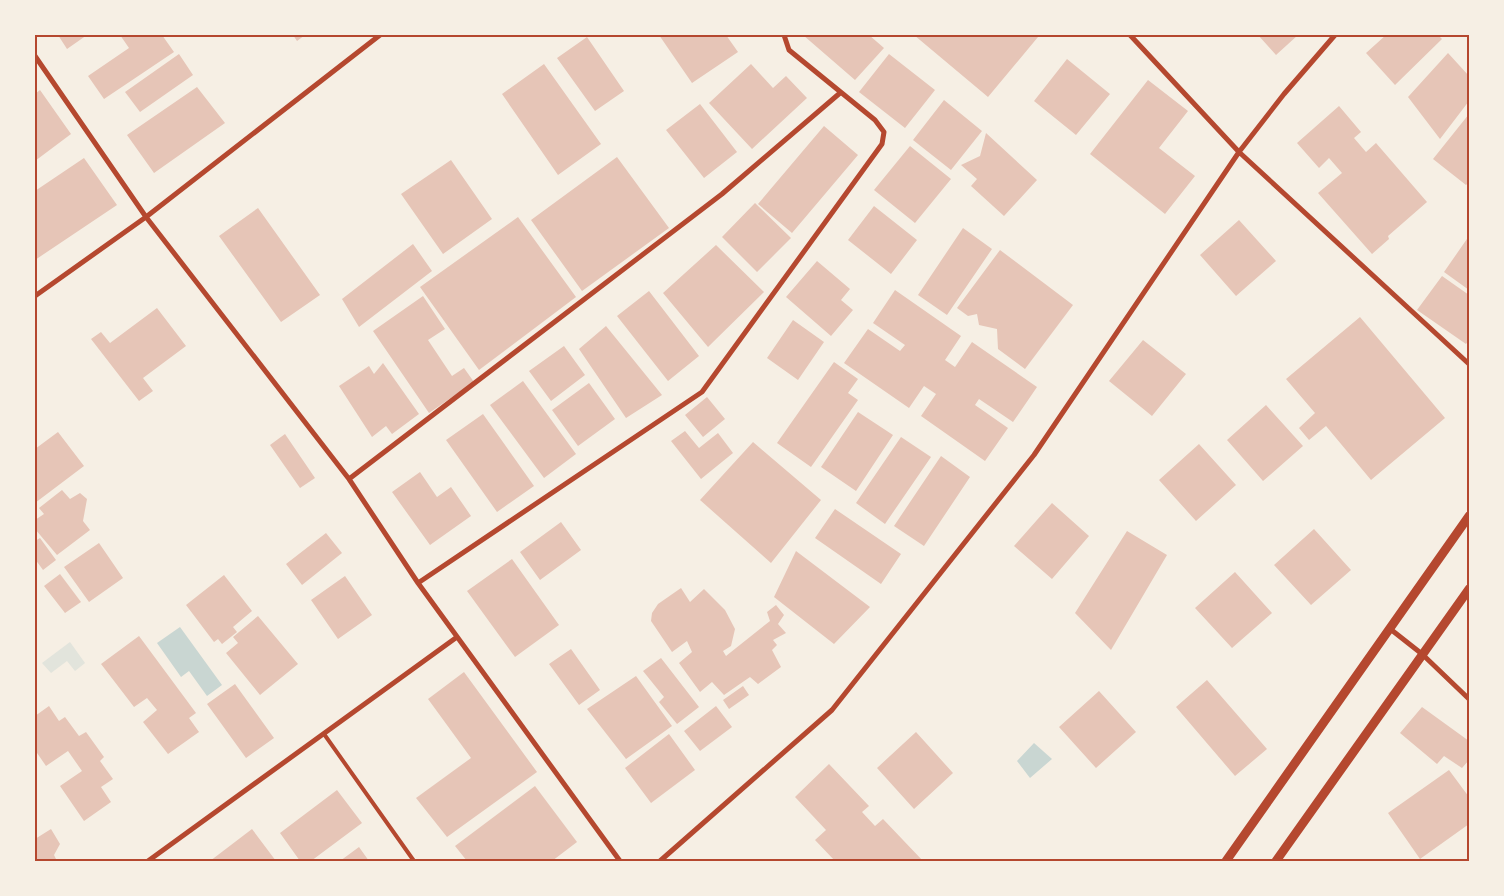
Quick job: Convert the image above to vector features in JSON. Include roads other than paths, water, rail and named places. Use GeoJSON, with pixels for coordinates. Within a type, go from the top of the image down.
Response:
{"type":"FeatureCollection","features":[{"type":"Feature","properties":{"kind":"street"},"geometry":{"type":"LineString","coordinates":[[35,296],[146,218],[380,35]]}},
{"type":"Feature","properties":{"kind":"street"},"geometry":{"type":"LineString","coordinates":[[418,583],[702,392],[882,144],[884,132],[876,120],[840,93],[789,50],[784,35]]}},
{"type":"Feature","properties":{"kind":"street"},"geometry":{"type":"LineString","coordinates":[[1130,35],[1239,152],[1469,364]]}},
{"type":"Feature","properties":{"kind":"street"},"geometry":{"type":"LineString","coordinates":[[660,861],[832,710],[1034,455],[1239,152],[1284,94],[1336,35]]}},
{"type":"Feature","properties":{"kind":"street"},"geometry":{"type":"LineString","coordinates":[[35,56],[146,218],[349,479],[418,583],[620,861]]}},
{"type":"Feature","properties":{"kind":"street"},"geometry":{"type":"LineString","coordinates":[[349,479],[722,194],[840,93]]}},
{"type":"Feature","properties":{"kind":"street"},"geometry":{"type":"LineString","coordinates":[[1226,861],[1388,628],[1469,516]]}},
{"type":"Feature","properties":{"kind":"street"},"geometry":{"type":"LineString","coordinates":[[1276,861],[1469,589]]}},
{"type":"Feature","properties":{"kind":"street"},"geometry":{"type":"LineString","coordinates":[[1388,628],[1422,654],[1469,699]]}},
{"type":"Feature","properties":{"kind":"street"},"geometry":{"type":"LineString","coordinates":[[148,861],[457,637]]}},
{"type":"Feature","properties":{"kind":"lane"},"geometry":{"type":"LineString","coordinates":[[324,734],[414,861]]}}]}
